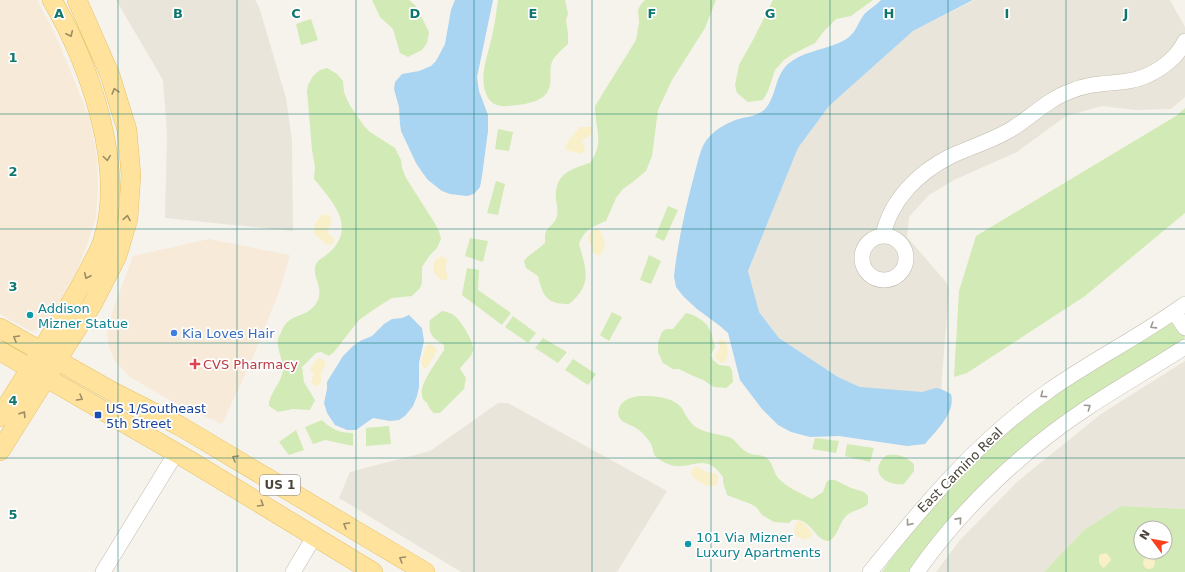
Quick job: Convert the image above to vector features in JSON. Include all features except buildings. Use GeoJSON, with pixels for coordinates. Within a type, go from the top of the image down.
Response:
{"type":"FeatureCollection","features":[{"type":"Feature","properties":{"kind":"main road"},"geometry":{"type":"LineString","coordinates":[[0,417],[81,287],[103,240],[108,220],[109,166],[98,109],[70,33],[52,0]]}},
{"type":"Feature","properties":{"kind":"main road"},"geometry":{"type":"LineString","coordinates":[[1,448],[93,303],[117,256],[128,219],[131,175],[127,130],[110,75],[77,0]]}},
{"type":"Feature","properties":{"kind":"main road","name":"US 1"},"geometry":{"type":"LineString","coordinates":[[0,328],[57,361],[180,426],[425,572]]}},
{"type":"Feature","properties":{"kind":"main road","name":"US 1"},"geometry":{"type":"LineString","coordinates":[[0,351],[176,453],[373,572]]}},
{"type":"Feature","properties":{"kind":"street"},"geometry":{"type":"LineString","coordinates":[[882,236],[888,217],[895,204],[906,190],[934,166],[951,156],[991,140],[1010,130],[1050,102],[1070,91],[1089,85],[1142,78],[1166,64],[1176,55],[1185,41]]}},
{"type":"Feature","properties":{"kind":"street"},"geometry":{"type":"LineString","coordinates":[[1179,308],[1185,328]]}},
{"type":"Feature","properties":{"kind":"street","name":"East Camino Real"},"geometry":{"type":"LineString","coordinates":[[870,572],[933,495],[973,453],[997,431],[1046,392],[1179,308]]}},
{"type":"Feature","properties":{"kind":"street"},"geometry":{"type":"LineString","coordinates":[[917,572],[958,521],[986,491],[1019,460],[1086,408],[1185,347]]}},
{"type":"Feature","properties":{"kind":"street"},"geometry":{"type":"LineString","coordinates":[[103,572],[176,453]]}},
{"type":"Feature","properties":{"kind":"street"},"geometry":{"type":"LineString","coordinates":[[293,572],[314,537]]}},
{"type":"Feature","properties":{"kind":"shaded area"},"geometry":{"type":"Polygon","coordinates":[[[0,0],[37,0],[55,34],[90,119],[97,159],[98,185],[96,217],[77,271],[48,320],[38,330],[30,331],[0,314],[0,0]]]}},
{"type":"Feature","properties":{"kind":"shaded area"},"geometry":{"type":"Polygon","coordinates":[[[116,0],[255,0],[259,7],[286,98],[292,140],[293,231],[165,218],[167,134],[163,80],[116,0]]]}},
{"type":"Feature","properties":{"kind":"shaded area"},"geometry":{"type":"Polygon","coordinates":[[[975,0],[1170,0],[1185,27],[1185,97],[1171,109],[1134,110],[1102,106],[1066,116],[1017,152],[954,180],[929,195],[909,217],[907,237],[946,282],[949,289],[941,390],[902,395],[860,387],[838,377],[779,338],[758,311],[748,271],[798,148],[829,106],[913,31],[975,0]]]}},
{"type":"Feature","properties":{"kind":"shaded area"},"geometry":{"type":"Polygon","coordinates":[[[209,239],[290,255],[280,289],[251,362],[222,424],[175,403],[130,377],[115,361],[109,348],[107,334],[112,312],[133,256],[209,239]]]}},
{"type":"Feature","properties":{"kind":"shaded area"},"geometry":{"type":"Polygon","coordinates":[[[1185,361],[1185,509],[1121,506],[1084,530],[1044,572],[936,572],[960,540],[1018,481],[1101,414],[1185,361]]]}},
{"type":"Feature","properties":{"kind":"shaded area"},"geometry":{"type":"Polygon","coordinates":[[[498,403],[508,403],[667,491],[617,572],[461,572],[339,498],[350,472],[430,451],[498,403]]]}},
{"type":"Feature","properties":{"kind":"green space"},"geometry":{"type":"Polygon","coordinates":[[[372,0],[409,0],[416,6],[429,32],[427,43],[422,50],[408,57],[400,53],[393,29],[380,17],[372,0]]]}},
{"type":"Feature","properties":{"kind":"green space"},"geometry":{"type":"Polygon","coordinates":[[[498,0],[565,0],[568,14],[566,20],[568,44],[558,53],[552,62],[549,90],[543,97],[530,103],[501,106],[493,103],[489,99],[484,88],[483,81],[486,58],[494,27],[498,0]]]}},
{"type":"Feature","properties":{"kind":"green space"},"geometry":{"type":"Polygon","coordinates":[[[645,0],[716,0],[705,28],[672,80],[658,110],[652,156],[646,171],[623,189],[616,198],[606,221],[586,232],[581,239],[579,244],[584,261],[586,276],[585,283],[577,297],[569,304],[561,304],[547,298],[544,294],[538,276],[526,268],[524,261],[545,243],[545,234],[555,221],[557,212],[556,191],[560,179],[569,171],[590,163],[595,155],[598,135],[595,106],[636,40],[639,23],[638,10],[645,0]]]}},
{"type":"Feature","properties":{"kind":"green space"},"geometry":{"type":"Polygon","coordinates":[[[773,0],[873,0],[851,16],[836,19],[815,43],[784,60],[775,70],[768,91],[763,100],[748,102],[737,93],[735,85],[739,65],[773,0]]]}},
{"type":"Feature","properties":{"kind":"green space"},"geometry":{"type":"Polygon","coordinates":[[[311,19],[318,40],[301,45],[296,24],[311,19]]]}},
{"type":"Feature","properties":{"kind":"green space"},"geometry":{"type":"Polygon","coordinates":[[[327,68],[337,74],[343,81],[344,92],[349,104],[364,126],[370,132],[395,148],[401,160],[406,178],[434,222],[441,239],[437,248],[422,267],[422,283],[420,288],[412,296],[392,298],[379,306],[359,320],[334,352],[329,356],[321,352],[316,353],[302,367],[304,382],[315,400],[310,410],[293,409],[278,412],[269,406],[269,402],[283,371],[283,364],[278,347],[278,339],[289,320],[311,309],[318,300],[319,290],[315,272],[316,264],[321,258],[330,252],[338,242],[341,233],[342,223],[339,214],[328,196],[314,179],[315,167],[312,150],[307,91],[308,85],[313,76],[320,70],[327,68]]]}},
{"type":"Feature","properties":{"kind":"green space"},"geometry":{"type":"Polygon","coordinates":[[[1185,108],[1185,213],[1085,296],[967,373],[954,377],[959,291],[976,236],[1176,116],[1185,108]]]}},
{"type":"Feature","properties":{"kind":"green space"},"geometry":{"type":"Polygon","coordinates":[[[498,129],[513,132],[509,151],[495,149],[498,129]]]}},
{"type":"Feature","properties":{"kind":"green space"},"geometry":{"type":"Polygon","coordinates":[[[496,181],[505,184],[498,215],[487,213],[496,181]]]}},
{"type":"Feature","properties":{"kind":"green space"},"geometry":{"type":"Polygon","coordinates":[[[668,206],[678,210],[664,241],[655,237],[668,206]]]}},
{"type":"Feature","properties":{"kind":"green space"},"geometry":{"type":"Polygon","coordinates":[[[470,238],[488,241],[483,262],[465,256],[470,238]]]}},
{"type":"Feature","properties":{"kind":"green space"},"geometry":{"type":"Polygon","coordinates":[[[649,255],[661,261],[651,284],[640,280],[649,255]]]}},
{"type":"Feature","properties":{"kind":"green space"},"geometry":{"type":"Polygon","coordinates":[[[467,268],[479,270],[478,290],[511,313],[502,325],[462,295],[467,268]]]}},
{"type":"Feature","properties":{"kind":"green space"},"geometry":{"type":"Polygon","coordinates":[[[442,311],[448,312],[459,320],[470,338],[473,351],[471,356],[460,369],[466,378],[464,389],[440,413],[434,413],[423,398],[422,390],[426,379],[444,350],[444,345],[436,340],[430,332],[430,320],[442,311]]]}},
{"type":"Feature","properties":{"kind":"green space"},"geometry":{"type":"Polygon","coordinates":[[[612,312],[622,317],[609,341],[600,335],[612,312]]]}},
{"type":"Feature","properties":{"kind":"green space"},"geometry":{"type":"Polygon","coordinates":[[[686,313],[696,317],[706,324],[711,332],[715,346],[711,355],[713,360],[719,365],[729,366],[732,370],[733,382],[726,388],[714,387],[703,380],[679,369],[673,369],[663,363],[658,352],[658,342],[662,332],[666,329],[673,329],[686,313]]]}},
{"type":"Feature","properties":{"kind":"green space"},"geometry":{"type":"Polygon","coordinates":[[[513,316],[536,333],[528,343],[505,327],[513,316]]]}},
{"type":"Feature","properties":{"kind":"green space"},"geometry":{"type":"Polygon","coordinates":[[[1173,322],[1177,324],[1185,336],[1184,340],[1104,388],[1057,420],[917,561],[910,572],[882,572],[902,544],[955,483],[1026,417],[1095,367],[1168,323],[1173,322]]]}},
{"type":"Feature","properties":{"kind":"green space"},"geometry":{"type":"Polygon","coordinates":[[[543,338],[567,352],[558,363],[535,348],[543,338]]]}},
{"type":"Feature","properties":{"kind":"green space"},"geometry":{"type":"Polygon","coordinates":[[[573,359],[596,374],[588,385],[565,370],[573,359]]]}},
{"type":"Feature","properties":{"kind":"green space"},"geometry":{"type":"Polygon","coordinates":[[[650,396],[673,401],[682,408],[694,426],[707,432],[729,437],[747,453],[765,457],[770,461],[776,476],[782,482],[812,499],[823,492],[827,481],[835,480],[851,488],[864,492],[868,496],[868,504],[846,516],[832,539],[829,541],[819,537],[808,525],[799,520],[792,520],[789,523],[774,522],[762,515],[757,508],[751,504],[727,495],[723,477],[709,464],[697,463],[676,466],[665,463],[655,456],[649,440],[639,430],[624,422],[619,417],[618,413],[620,405],[630,398],[650,396]]]}},
{"type":"Feature","properties":{"kind":"green space"},"geometry":{"type":"Polygon","coordinates":[[[322,420],[336,430],[353,433],[353,446],[325,440],[313,444],[305,427],[322,420]]]}},
{"type":"Feature","properties":{"kind":"green space"},"geometry":{"type":"Polygon","coordinates":[[[389,426],[391,444],[366,446],[366,428],[389,426]]]}},
{"type":"Feature","properties":{"kind":"green space"},"geometry":{"type":"Polygon","coordinates":[[[296,430],[304,450],[289,455],[279,442],[296,430]]]}},
{"type":"Feature","properties":{"kind":"green space"},"geometry":{"type":"Polygon","coordinates":[[[815,438],[839,441],[836,453],[812,449],[815,438]]]}},
{"type":"Feature","properties":{"kind":"green space"},"geometry":{"type":"Polygon","coordinates":[[[847,444],[874,448],[870,462],[845,456],[847,444]]]}},
{"type":"Feature","properties":{"kind":"green space"},"geometry":{"type":"Polygon","coordinates":[[[887,455],[902,456],[914,464],[914,471],[904,484],[891,483],[881,476],[879,466],[881,461],[887,455]]]}},
{"type":"Feature","properties":{"kind":"green space"},"geometry":{"type":"Polygon","coordinates":[[[1121,506],[1185,509],[1185,572],[1044,572],[1084,530],[1121,506]]]}},
{"type":"Feature","properties":{"kind":"sand"},"geometry":{"type":"Polygon","coordinates":[[[580,127],[591,127],[593,129],[591,135],[582,140],[585,151],[581,154],[566,150],[568,141],[580,127]]]}},
{"type":"Feature","properties":{"kind":"sand"},"geometry":{"type":"Polygon","coordinates":[[[324,214],[329,215],[332,222],[328,230],[329,234],[334,239],[334,242],[331,245],[326,244],[314,232],[317,221],[324,214]]]}},
{"type":"Feature","properties":{"kind":"sand"},"geometry":{"type":"Polygon","coordinates":[[[592,230],[600,230],[605,244],[604,251],[598,256],[591,251],[591,245],[588,237],[592,230]]]}},
{"type":"Feature","properties":{"kind":"sand"},"geometry":{"type":"Polygon","coordinates":[[[442,256],[447,260],[446,268],[448,276],[444,281],[437,276],[433,268],[436,259],[442,256]]]}},
{"type":"Feature","properties":{"kind":"sand"},"geometry":{"type":"Polygon","coordinates":[[[720,339],[725,341],[728,350],[728,356],[723,363],[719,362],[715,356],[720,347],[718,342],[720,339]]]}},
{"type":"Feature","properties":{"kind":"sand"},"geometry":{"type":"Polygon","coordinates":[[[430,344],[437,350],[429,365],[425,369],[421,363],[426,346],[430,344]]]}},
{"type":"Feature","properties":{"kind":"sand"},"geometry":{"type":"Polygon","coordinates":[[[319,358],[325,361],[325,365],[321,373],[321,382],[319,385],[315,386],[311,382],[314,374],[310,369],[319,358]]]}},
{"type":"Feature","properties":{"kind":"sand"},"geometry":{"type":"Polygon","coordinates":[[[694,467],[698,467],[706,472],[717,474],[718,479],[716,485],[705,485],[692,476],[692,470],[694,467]]]}},
{"type":"Feature","properties":{"kind":"sand"},"geometry":{"type":"Polygon","coordinates":[[[798,521],[807,526],[813,535],[805,540],[796,536],[794,531],[796,522],[798,521]]]}},
{"type":"Feature","properties":{"kind":"sand"},"geometry":{"type":"Polygon","coordinates":[[[1106,553],[1111,560],[1103,568],[1099,563],[1099,555],[1106,553]]]}},
{"type":"Feature","properties":{"kind":"sand"},"geometry":{"type":"Polygon","coordinates":[[[1144,560],[1155,561],[1155,565],[1151,569],[1147,569],[1143,565],[1144,560]]]}},
{"type":"Feature","properties":{"kind":"water"},"geometry":{"type":"Polygon","coordinates":[[[455,0],[493,0],[477,77],[479,91],[488,115],[488,131],[480,187],[474,194],[467,196],[450,194],[442,191],[428,180],[422,172],[416,163],[401,131],[399,107],[394,89],[395,82],[402,74],[419,71],[431,66],[436,61],[445,44],[451,10],[455,0]]]}},
{"type":"Feature","properties":{"kind":"water"},"geometry":{"type":"Polygon","coordinates":[[[881,0],[973,0],[913,31],[829,106],[798,148],[748,271],[759,312],[779,338],[838,377],[860,387],[922,392],[936,388],[951,394],[951,408],[948,415],[925,444],[907,446],[839,436],[810,437],[791,432],[778,425],[762,409],[740,380],[728,333],[683,296],[676,287],[674,276],[688,198],[701,151],[708,138],[716,130],[730,122],[759,114],[770,102],[779,77],[786,66],[798,57],[832,46],[848,38],[854,32],[865,14],[881,0]]]}},
{"type":"Feature","properties":{"kind":"water"},"geometry":{"type":"Polygon","coordinates":[[[409,315],[422,328],[424,341],[419,363],[419,387],[413,406],[405,416],[399,420],[390,421],[373,418],[356,430],[347,430],[335,425],[327,413],[324,403],[327,382],[343,356],[353,346],[372,336],[384,324],[392,319],[402,318],[409,315]]]}},
{"type":"Feature","properties":{"kind":"place","name":"Addison Mizner Statue"},"geometry":{"type":"Point","coordinates":[30,315]}},
{"type":"Feature","properties":{"kind":"place","name":"Kia Loves Hair"},"geometry":{"type":"Point","coordinates":[174,333]}},
{"type":"Feature","properties":{"kind":"place","name":"CVS Pharmacy"},"geometry":{"type":"Point","coordinates":[195,364]}},
{"type":"Feature","properties":{"kind":"place","name":"US 1/Southeast 5th Street"},"geometry":{"type":"Point","coordinates":[98,415]}},
{"type":"Feature","properties":{"kind":"place","name":"101 Via Mizner Luxury Apartments"},"geometry":{"type":"Point","coordinates":[688,544]}}]}
